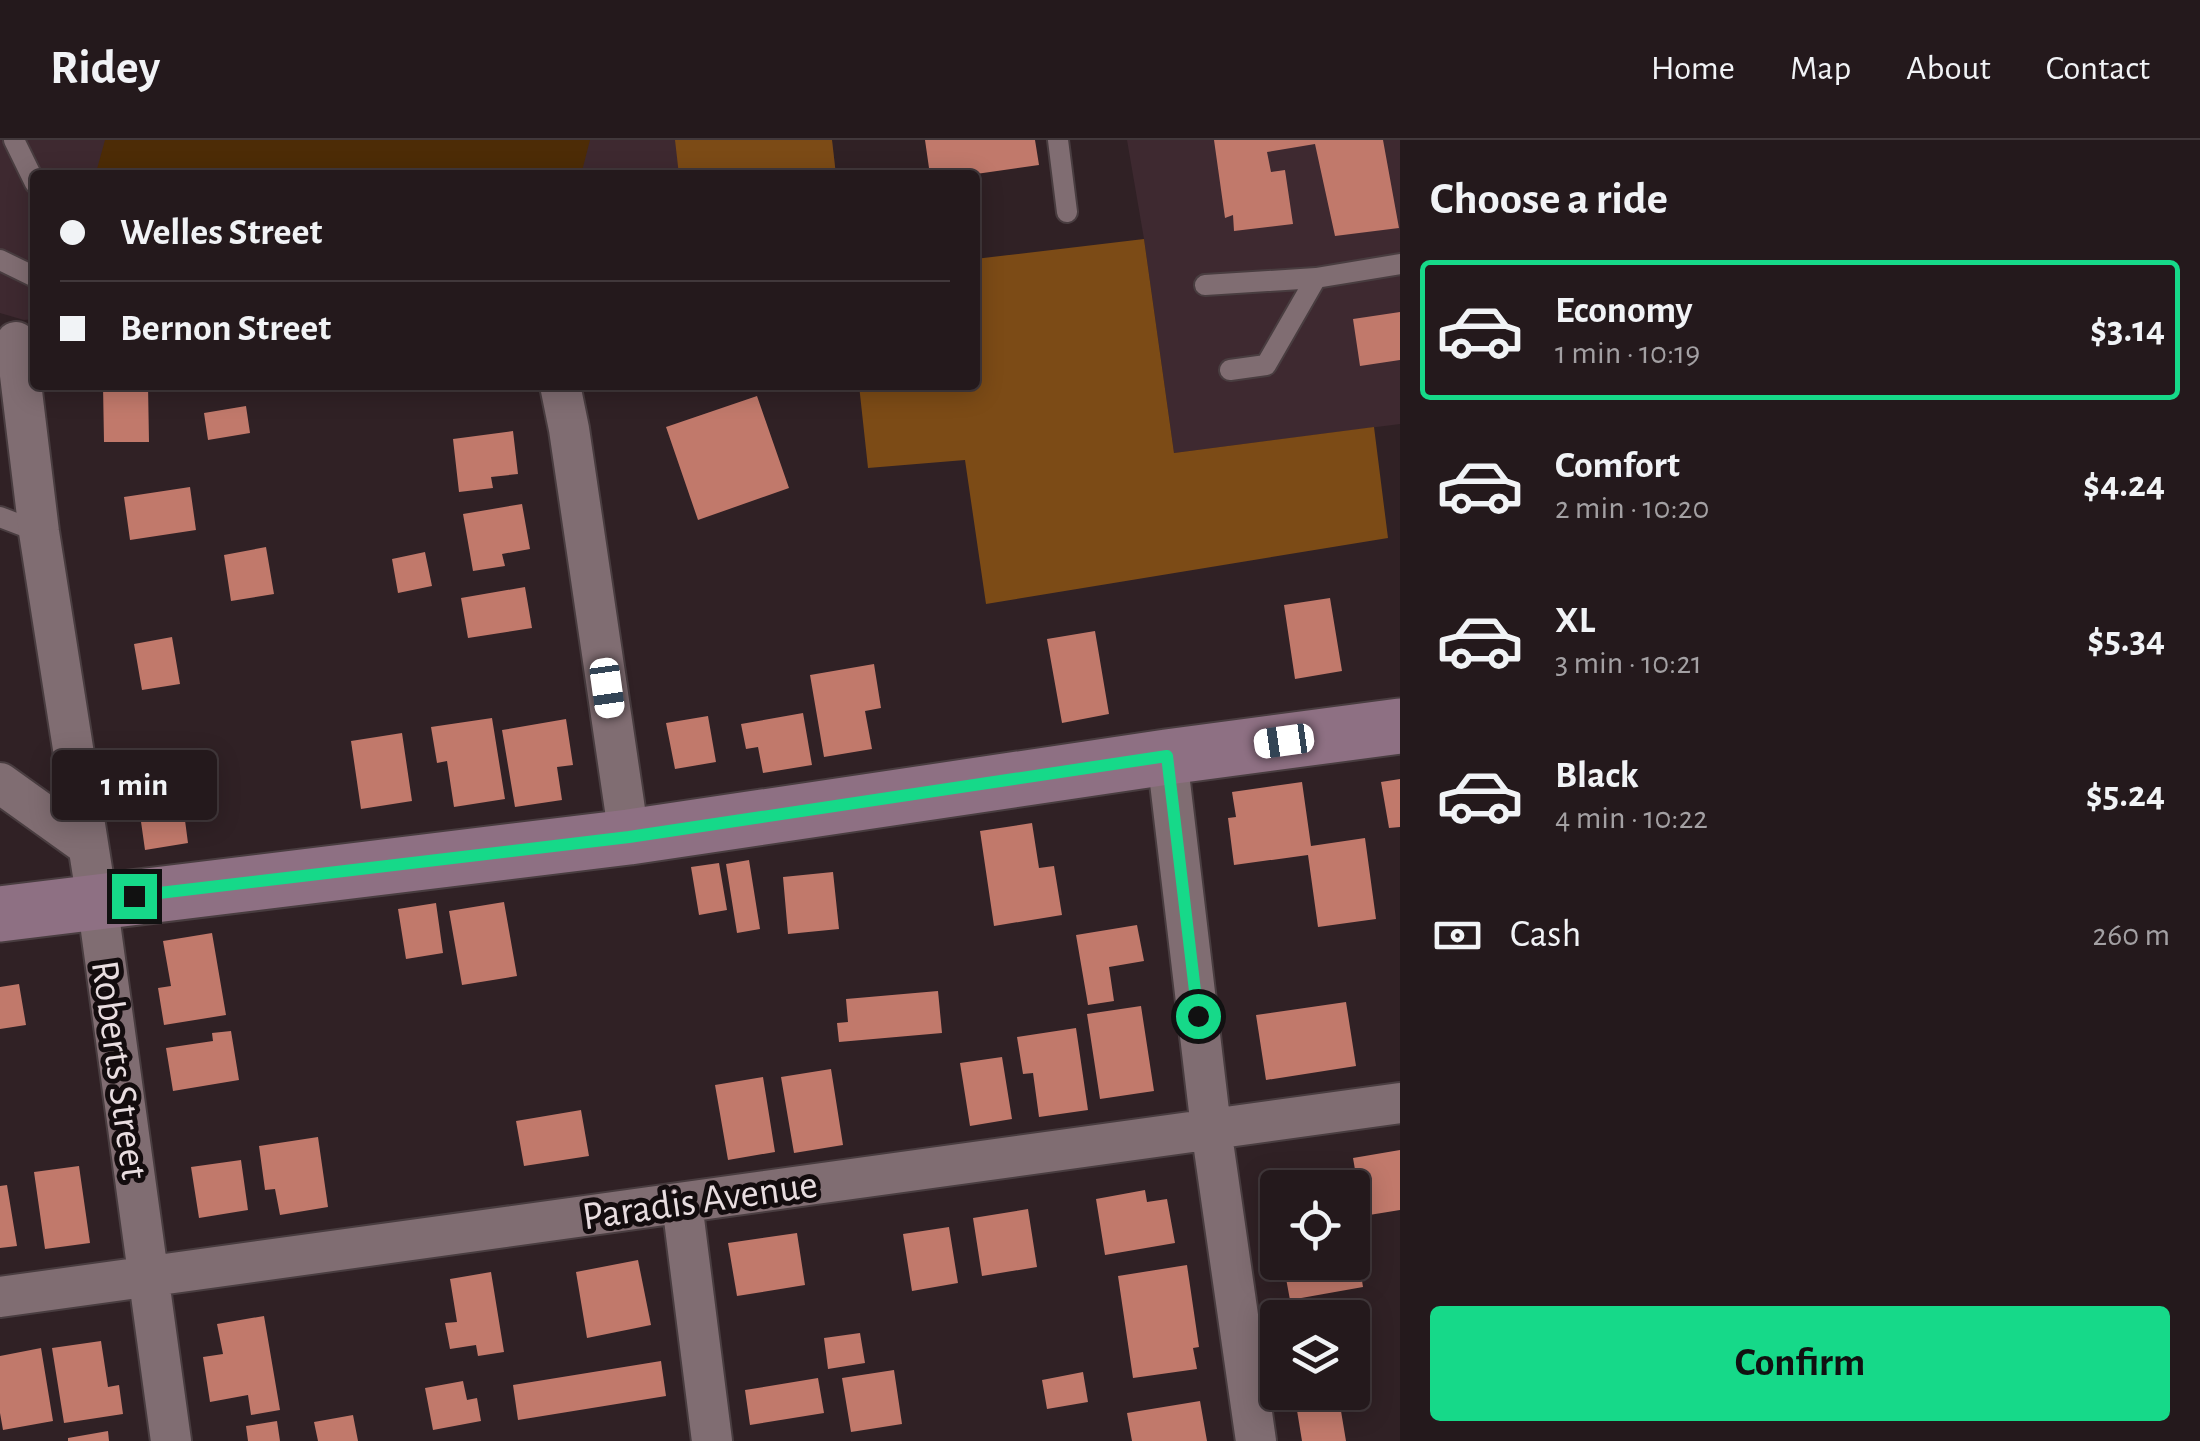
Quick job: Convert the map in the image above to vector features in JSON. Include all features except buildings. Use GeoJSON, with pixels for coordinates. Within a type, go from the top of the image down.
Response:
{"type":"FeatureCollection","features":[{"type":"Feature","properties":{"kind":"street","name":"Roberts Street"},"geometry":{"type":"LineString","coordinates":[[16,342],[39,532],[96,901],[171,1441]]}},
{"type":"Feature","properties":{"kind":"street"},"geometry":{"type":"LineString","coordinates":[[561,390],[629,837]]}},
{"type":"Feature","properties":{"kind":"street"},"geometry":{"type":"LineString","coordinates":[[0,914],[629,837],[1167,756],[1400,726]]}},
{"type":"Feature","properties":{"kind":"street"},"geometry":{"type":"LineString","coordinates":[[1167,756],[1211,1128],[1256,1441]]}},
{"type":"Feature","properties":{"kind":"street"},"geometry":{"type":"LineString","coordinates":[[0,783],[88,846]]}},
{"type":"Feature","properties":{"kind":"street","name":"Paradis Avenue"},"geometry":{"type":"LineString","coordinates":[[0,1297],[1400,1103]]}},
{"type":"Feature","properties":{"kind":"street"},"geometry":{"type":"LineString","coordinates":[[682,1203],[712,1441]]}},
{"type":"Feature","properties":{"kind":"lane"},"geometry":{"type":"LineString","coordinates":[[14,140],[30,173]]}},
{"type":"Feature","properties":{"kind":"lane"},"geometry":{"type":"LineString","coordinates":[[1058,140],[1067,212]]}},
{"type":"Feature","properties":{"kind":"lane"},"geometry":{"type":"LineString","coordinates":[[0,260],[30,275]]}},
{"type":"Feature","properties":{"kind":"lane"},"geometry":{"type":"LineString","coordinates":[[1205,285],[1316,278],[1400,264]]}},
{"type":"Feature","properties":{"kind":"lane"},"geometry":{"type":"LineString","coordinates":[[1230,370],[1266,366],[1316,278]]}},
{"type":"Feature","properties":{"kind":"lane"},"geometry":{"type":"LineString","coordinates":[[0,518],[39,532]]}},
{"type":"Feature","properties":{"kind":"shaded area"},"geometry":{"type":"Polygon","coordinates":[[[0,140],[832,140],[835,170],[30,170],[30,319],[0,313],[0,140]]]}},
{"type":"Feature","properties":{"kind":"shaded area"},"geometry":{"type":"Polygon","coordinates":[[[105,140],[590,140],[582,170],[97,169],[105,140]]]}},
{"type":"Feature","properties":{"kind":"shaded area"},"geometry":{"type":"Polygon","coordinates":[[[675,140],[832,140],[835,170],[678,170],[675,140]]]}},
{"type":"Feature","properties":{"kind":"shaded area"},"geometry":{"type":"Polygon","coordinates":[[[1127,140],[1400,140],[1400,424],[1174,453],[1127,140]]]}},
{"type":"Feature","properties":{"kind":"shaded area"},"geometry":{"type":"Polygon","coordinates":[[[1144,239],[1174,453],[1374,427],[1388,538],[986,604],[965,460],[868,468],[860,390],[980,390],[980,258],[1144,239]]]}},
{"type":"Feature","properties":{"kind":"route"},"geometry":{"type":"LineString","coordinates":[[134,896],[629,837],[1167,756],[1198,1016]]}}]}
